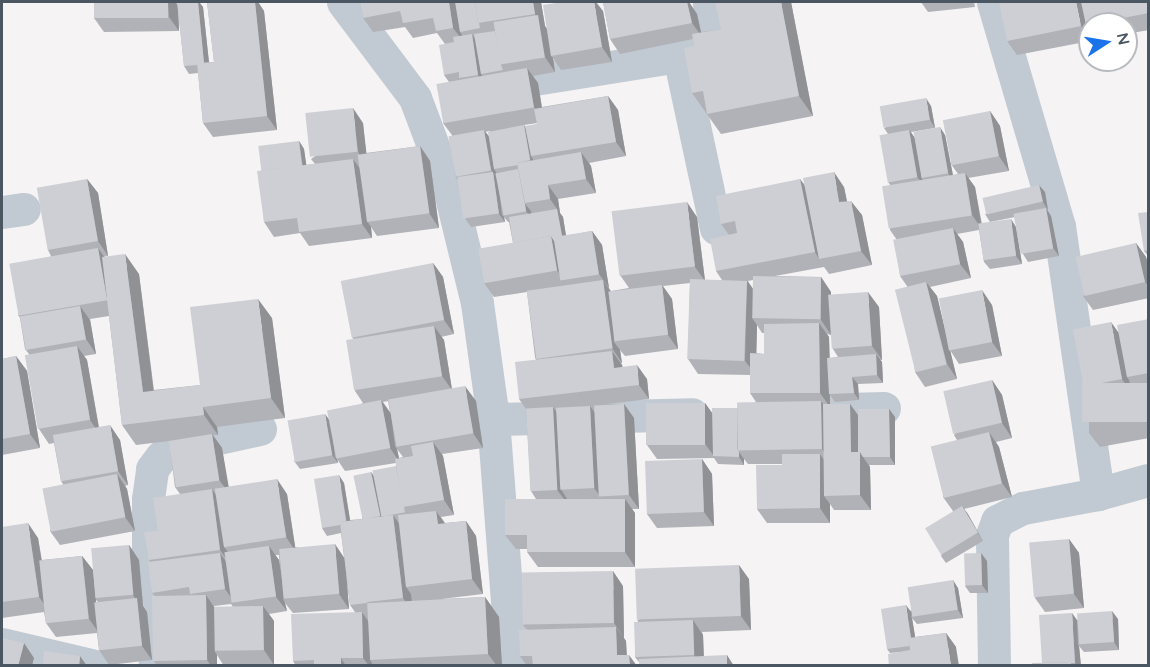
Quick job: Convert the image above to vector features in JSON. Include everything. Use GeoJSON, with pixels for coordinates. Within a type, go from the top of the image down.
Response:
{"type":"FeatureCollection","features":[{"type":"Feature","properties":{"kind":"street"},"geometry":{"type":"LineString","coordinates":[[343,2],[415,98],[449,188],[477,303],[493,419],[513,666]]}},
{"type":"Feature","properties":{"kind":"street"},"geometry":{"type":"LineString","coordinates":[[415,98],[679,56],[699,46],[708,37],[711,26],[709,2]]}},
{"type":"Feature","properties":{"kind":"street"},"geometry":{"type":"LineString","coordinates":[[993,2],[1059,226],[1098,494]]}},
{"type":"Feature","properties":{"kind":"street"},"geometry":{"type":"LineString","coordinates":[[679,56],[716,228]]}},
{"type":"Feature","properties":{"kind":"street"},"geometry":{"type":"LineString","coordinates":[[778,411],[884,408]]}},
{"type":"Feature","properties":{"kind":"street"},"geometry":{"type":"LineString","coordinates":[[493,419],[718,413]]}},
{"type":"Feature","properties":{"kind":"street"},"geometry":{"type":"LineString","coordinates":[[155,666],[148,554],[148,499],[152,469],[172,448],[260,429]]}},
{"type":"Feature","properties":{"kind":"street"},"geometry":{"type":"LineString","coordinates":[[994,666],[992,535],[997,521],[1023,508],[1098,494],[1149,480]]}},
{"type":"Feature","properties":{"kind":"street"},"geometry":{"type":"LineString","coordinates":[[2,644],[95,666]]}},
{"type":"Feature","properties":{"kind":"building"},"geometry":{"type":"Polygon","coordinates":[[[94,2],[168,2],[168,18],[94,18],[94,2]]]}},
{"type":"Feature","properties":{"kind":"building"},"geometry":{"type":"Polygon","coordinates":[[[177,2],[198,2],[204,63],[184,66],[177,2]]]}},
{"type":"Feature","properties":{"kind":"building"},"geometry":{"type":"Polygon","coordinates":[[[207,2],[255,2],[267,116],[203,123],[197,63],[214,62],[207,2]]]}},
{"type":"Feature","properties":{"kind":"building"},"geometry":{"type":"Polygon","coordinates":[[[360,2],[449,2],[453,28],[436,31],[433,18],[403,23],[400,11],[363,18],[360,2]]]}},
{"type":"Feature","properties":{"kind":"building"},"geometry":{"type":"Polygon","coordinates":[[[455,2],[475,2],[480,28],[460,32],[455,2]]]}},
{"type":"Feature","properties":{"kind":"building"},"geometry":{"type":"Polygon","coordinates":[[[475,2],[533,2],[535,14],[478,23],[475,2]]]}},
{"type":"Feature","properties":{"kind":"building"},"geometry":{"type":"Polygon","coordinates":[[[563,2],[594,2],[602,47],[551,56],[543,5],[563,2]]]}},
{"type":"Feature","properties":{"kind":"building"},"geometry":{"type":"Polygon","coordinates":[[[603,2],[687,2],[692,23],[610,39],[603,2]]]}},
{"type":"Feature","properties":{"kind":"building"},"geometry":{"type":"Polygon","coordinates":[[[715,2],[781,2],[799,96],[707,114],[703,91],[692,93],[684,48],[694,46],[692,34],[721,29],[715,2]]]}},
{"type":"Feature","properties":{"kind":"building"},"geometry":{"type":"Polygon","coordinates":[[[999,2],[1076,2],[1078,27],[1007,41],[999,2]]]}},
{"type":"Feature","properties":{"kind":"building"},"geometry":{"type":"Polygon","coordinates":[[[1081,2],[1149,2],[1149,13],[1138,15],[1138,12],[1083,12],[1081,2]]]}},
{"type":"Feature","properties":{"kind":"building"},"geometry":{"type":"Polygon","coordinates":[[[538,15],[545,57],[500,65],[494,22],[538,15]]]}},
{"type":"Feature","properties":{"kind":"building"},"geometry":{"type":"Polygon","coordinates":[[[495,31],[503,70],[481,74],[474,34],[495,31]]]}},
{"type":"Feature","properties":{"kind":"building"},"geometry":{"type":"Polygon","coordinates":[[[472,34],[478,75],[459,78],[459,72],[444,75],[439,45],[454,42],[453,37],[472,34]]]}},
{"type":"Feature","properties":{"kind":"building"},"geometry":{"type":"Polygon","coordinates":[[[527,68],[534,107],[443,123],[436,84],[527,68]]]}},
{"type":"Feature","properties":{"kind":"building"},"geometry":{"type":"Polygon","coordinates":[[[608,96],[616,142],[531,156],[525,126],[537,124],[534,109],[608,96]]]}},
{"type":"Feature","properties":{"kind":"building"},"geometry":{"type":"Polygon","coordinates":[[[926,98],[930,120],[884,128],[880,106],[926,98]]]}},
{"type":"Feature","properties":{"kind":"building"},"geometry":{"type":"Polygon","coordinates":[[[353,108],[358,152],[310,157],[305,113],[353,108]]]}},
{"type":"Feature","properties":{"kind":"building"},"geometry":{"type":"Polygon","coordinates":[[[990,111],[999,156],[952,165],[943,120],[990,111]]]}},
{"type":"Feature","properties":{"kind":"building"},"geometry":{"type":"Polygon","coordinates":[[[524,125],[530,160],[517,163],[518,165],[494,169],[488,132],[524,125]]]}},
{"type":"Feature","properties":{"kind":"building"},"geometry":{"type":"Polygon","coordinates":[[[940,127],[948,173],[922,178],[913,132],[940,127]]]}},
{"type":"Feature","properties":{"kind":"building"},"geometry":{"type":"Polygon","coordinates":[[[484,130],[491,170],[456,177],[449,136],[484,130]]]}},
{"type":"Feature","properties":{"kind":"building"},"geometry":{"type":"Polygon","coordinates":[[[909,130],[917,177],[888,182],[879,135],[909,130]]]}},
{"type":"Feature","properties":{"kind":"building"},"geometry":{"type":"Polygon","coordinates":[[[299,141],[302,166],[261,171],[258,146],[299,141]]]}},
{"type":"Feature","properties":{"kind":"building"},"geometry":{"type":"Polygon","coordinates":[[[420,146],[429,213],[367,222],[358,155],[420,146]]]}},
{"type":"Feature","properties":{"kind":"building"},"geometry":{"type":"Polygon","coordinates":[[[581,152],[586,179],[548,185],[550,199],[525,203],[517,163],[581,152]]]}},
{"type":"Feature","properties":{"kind":"building"},"geometry":{"type":"Polygon","coordinates":[[[353,159],[362,224],[299,232],[297,218],[264,222],[257,171],[353,159]]]}},
{"type":"Feature","properties":{"kind":"building"},"geometry":{"type":"Polygon","coordinates":[[[518,169],[526,211],[504,216],[495,173],[518,169]]]}},
{"type":"Feature","properties":{"kind":"building"},"geometry":{"type":"Polygon","coordinates":[[[493,172],[499,214],[463,219],[457,177],[493,172]]]}},
{"type":"Feature","properties":{"kind":"building"},"geometry":{"type":"Polygon","coordinates":[[[834,172],[839,202],[851,201],[861,251],[819,259],[803,178],[834,172]]]}},
{"type":"Feature","properties":{"kind":"building"},"geometry":{"type":"Polygon","coordinates":[[[965,173],[972,215],[889,229],[882,186],[965,173]]]}},
{"type":"Feature","properties":{"kind":"building"},"geometry":{"type":"Polygon","coordinates":[[[87,179],[98,241],[48,250],[37,188],[87,179]]]}},
{"type":"Feature","properties":{"kind":"building"},"geometry":{"type":"Polygon","coordinates":[[[800,179],[815,252],[716,271],[710,239],[737,233],[735,221],[721,224],[716,196],[800,179]]]}},
{"type":"Feature","properties":{"kind":"building"},"geometry":{"type":"Polygon","coordinates":[[[1039,185],[1043,202],[986,215],[982,198],[1039,185]]]}},
{"type":"Feature","properties":{"kind":"building"},"geometry":{"type":"Polygon","coordinates":[[[687,202],[695,267],[619,276],[612,211],[687,202]]]}},
{"type":"Feature","properties":{"kind":"building"},"geometry":{"type":"Polygon","coordinates":[[[1046,208],[1053,248],[1021,254],[1014,214],[1046,208]]]}},
{"type":"Feature","properties":{"kind":"building"},"geometry":{"type":"Polygon","coordinates":[[[557,209],[562,236],[554,238],[554,241],[551,236],[513,243],[509,217],[557,209]]]}},
{"type":"Feature","properties":{"kind":"building"},"geometry":{"type":"Polygon","coordinates":[[[1149,212],[1149,250],[1144,251],[1138,213],[1149,212]]]}},
{"type":"Feature","properties":{"kind":"building"},"geometry":{"type":"Polygon","coordinates":[[[1011,219],[1016,256],[983,260],[978,224],[1011,219]]]}},
{"type":"Feature","properties":{"kind":"building"},"geometry":{"type":"Polygon","coordinates":[[[953,228],[960,264],[900,276],[893,240],[953,228]]]}},
{"type":"Feature","properties":{"kind":"building"},"geometry":{"type":"Polygon","coordinates":[[[592,231],[599,274],[560,281],[553,237],[592,231]]]}},
{"type":"Feature","properties":{"kind":"building"},"geometry":{"type":"Polygon","coordinates":[[[551,236],[557,270],[484,283],[478,249],[551,236]]]}},
{"type":"Feature","properties":{"kind":"building"},"geometry":{"type":"Polygon","coordinates":[[[1136,243],[1145,282],[1085,296],[1076,257],[1136,243]]]}},
{"type":"Feature","properties":{"kind":"building"},"geometry":{"type":"Polygon","coordinates":[[[98,248],[107,300],[19,316],[9,264],[98,248]]]}},
{"type":"Feature","properties":{"kind":"building"},"geometry":{"type":"Polygon","coordinates":[[[125,254],[143,392],[200,385],[190,307],[258,299],[271,398],[203,407],[204,415],[122,425],[102,257],[125,254]]]}},
{"type":"Feature","properties":{"kind":"building"},"geometry":{"type":"Polygon","coordinates":[[[433,263],[444,320],[352,338],[341,281],[433,263]]]}},
{"type":"Feature","properties":{"kind":"building"},"geometry":{"type":"Polygon","coordinates":[[[753,276],[821,277],[820,319],[752,318],[753,276]]]}},
{"type":"Feature","properties":{"kind":"building"},"geometry":{"type":"Polygon","coordinates":[[[690,279],[747,281],[744,361],[687,359],[690,279]]]}},
{"type":"Feature","properties":{"kind":"building"},"geometry":{"type":"Polygon","coordinates":[[[603,280],[613,348],[536,359],[527,291],[603,280]]]}},
{"type":"Feature","properties":{"kind":"building"},"geometry":{"type":"Polygon","coordinates":[[[926,282],[947,364],[916,372],[895,290],[926,282]]]}},
{"type":"Feature","properties":{"kind":"building"},"geometry":{"type":"Polygon","coordinates":[[[662,285],[668,335],[614,341],[608,292],[662,285]]]}},
{"type":"Feature","properties":{"kind":"building"},"geometry":{"type":"Polygon","coordinates":[[[982,290],[992,342],[949,350],[939,298],[982,290]]]}},
{"type":"Feature","properties":{"kind":"building"},"geometry":{"type":"Polygon","coordinates":[[[868,292],[872,346],[832,349],[828,295],[868,292]]]}},
{"type":"Feature","properties":{"kind":"building"},"geometry":{"type":"Polygon","coordinates":[[[80,306],[86,339],[26,350],[20,317],[80,306]]]}},
{"type":"Feature","properties":{"kind":"building"},"geometry":{"type":"Polygon","coordinates":[[[1149,319],[1149,373],[1127,377],[1117,325],[1149,319]]]}},
{"type":"Feature","properties":{"kind":"building"},"geometry":{"type":"Polygon","coordinates":[[[1111,322],[1122,379],[1084,386],[1073,329],[1111,322]]]}},
{"type":"Feature","properties":{"kind":"building"},"geometry":{"type":"Polygon","coordinates":[[[819,323],[820,393],[750,393],[750,353],[764,354],[764,324],[819,323]]]}},
{"type":"Feature","properties":{"kind":"building"},"geometry":{"type":"Polygon","coordinates":[[[434,326],[442,376],[354,390],[346,340],[434,326]]]}},
{"type":"Feature","properties":{"kind":"building"},"geometry":{"type":"Polygon","coordinates":[[[77,346],[90,420],[38,429],[25,355],[77,346]]]}},
{"type":"Feature","properties":{"kind":"building"},"geometry":{"type":"Polygon","coordinates":[[[612,351],[614,368],[637,365],[639,385],[519,399],[515,362],[612,351]]]}},
{"type":"Feature","properties":{"kind":"building"},"geometry":{"type":"Polygon","coordinates":[[[876,354],[877,375],[852,377],[854,393],[829,394],[827,358],[876,354]]]}},
{"type":"Feature","properties":{"kind":"building"},"geometry":{"type":"Polygon","coordinates":[[[16,356],[30,434],[2,439],[2,359],[16,356]]]}},
{"type":"Feature","properties":{"kind":"building"},"geometry":{"type":"Polygon","coordinates":[[[992,380],[1002,423],[953,434],[943,391],[992,380]]]}},
{"type":"Feature","properties":{"kind":"building"},"geometry":{"type":"Polygon","coordinates":[[[1082,383],[1148,383],[1148,422],[1082,422],[1082,383]]]}},
{"type":"Feature","properties":{"kind":"building"},"geometry":{"type":"Polygon","coordinates":[[[465,386],[473,433],[397,447],[388,400],[465,386]]]}},
{"type":"Feature","properties":{"kind":"building"},"geometry":{"type":"Polygon","coordinates":[[[381,400],[390,448],[336,459],[327,410],[381,400]]]}},
{"type":"Feature","properties":{"kind":"building"},"geometry":{"type":"Polygon","coordinates":[[[821,401],[822,449],[738,450],[737,402],[821,401]]]}},
{"type":"Feature","properties":{"kind":"building"},"geometry":{"type":"Polygon","coordinates":[[[646,403],[705,403],[705,445],[646,445],[646,403]]]}},
{"type":"Feature","properties":{"kind":"building"},"geometry":{"type":"Polygon","coordinates":[[[624,404],[629,495],[599,496],[594,406],[624,404]]]}},
{"type":"Feature","properties":{"kind":"building"},"geometry":{"type":"Polygon","coordinates":[[[823,404],[850,404],[851,452],[860,452],[860,495],[824,496],[823,404]]]}},
{"type":"Feature","properties":{"kind":"building"},"geometry":{"type":"Polygon","coordinates":[[[590,406],[594,488],[560,490],[556,408],[590,406]]]}},
{"type":"Feature","properties":{"kind":"building"},"geometry":{"type":"Polygon","coordinates":[[[553,407],[557,490],[530,491],[526,408],[553,407]]]}},
{"type":"Feature","properties":{"kind":"building"},"geometry":{"type":"Polygon","coordinates":[[[712,408],[737,408],[739,457],[713,456],[712,408]]]}},
{"type":"Feature","properties":{"kind":"building"},"geometry":{"type":"Polygon","coordinates":[[[858,409],[889,409],[890,457],[863,457],[858,452],[858,409]]]}},
{"type":"Feature","properties":{"kind":"building"},"geometry":{"type":"Polygon","coordinates":[[[325,414],[332,455],[295,462],[288,421],[325,414]]]}},
{"type":"Feature","properties":{"kind":"building"},"geometry":{"type":"Polygon","coordinates":[[[110,425],[118,471],[61,481],[53,435],[110,425]]]}},
{"type":"Feature","properties":{"kind":"building"},"geometry":{"type":"Polygon","coordinates":[[[989,432],[1002,483],[944,498],[931,447],[989,432]]]}},
{"type":"Feature","properties":{"kind":"building"},"geometry":{"type":"Polygon","coordinates":[[[212,434],[219,480],[176,487],[169,441],[212,434]]]}},
{"type":"Feature","properties":{"kind":"building"},"geometry":{"type":"Polygon","coordinates":[[[433,442],[444,500],[403,507],[395,459],[413,456],[411,446],[433,442]]]}},
{"type":"Feature","properties":{"kind":"building"},"geometry":{"type":"Polygon","coordinates":[[[782,454],[820,454],[820,508],[757,509],[756,465],[782,465],[782,454]]]}},
{"type":"Feature","properties":{"kind":"building"},"geometry":{"type":"Polygon","coordinates":[[[702,459],[704,512],[647,514],[645,461],[702,459]]]}},
{"type":"Feature","properties":{"kind":"building"},"geometry":{"type":"Polygon","coordinates":[[[396,466],[405,512],[381,517],[372,471],[396,466]]]}},
{"type":"Feature","properties":{"kind":"building"},"geometry":{"type":"Polygon","coordinates":[[[371,472],[380,516],[363,520],[353,476],[371,472]]]}},
{"type":"Feature","properties":{"kind":"building"},"geometry":{"type":"Polygon","coordinates":[[[117,474],[125,517],[51,532],[42,489],[117,474]]]}},
{"type":"Feature","properties":{"kind":"building"},"geometry":{"type":"Polygon","coordinates":[[[339,475],[346,521],[340,522],[340,525],[322,528],[314,479],[339,475]]]}},
{"type":"Feature","properties":{"kind":"building"},"geometry":{"type":"Polygon","coordinates":[[[277,479],[286,537],[224,547],[215,489],[277,479]]]}},
{"type":"Feature","properties":{"kind":"building"},"geometry":{"type":"Polygon","coordinates":[[[212,489],[220,550],[149,560],[144,532],[158,531],[153,498],[212,489]]]}},
{"type":"Feature","properties":{"kind":"building"},"geometry":{"type":"Polygon","coordinates":[[[505,499],[625,499],[625,552],[527,552],[527,535],[505,535],[505,499]]]}},
{"type":"Feature","properties":{"kind":"building"},"geometry":{"type":"Polygon","coordinates":[[[962,506],[978,533],[941,555],[925,528],[962,506]]]}},
{"type":"Feature","properties":{"kind":"building"},"geometry":{"type":"Polygon","coordinates":[[[436,511],[438,524],[466,521],[472,579],[406,587],[398,515],[436,511]]]}},
{"type":"Feature","properties":{"kind":"building"},"geometry":{"type":"Polygon","coordinates":[[[393,515],[403,598],[350,605],[340,522],[393,515]]]}},
{"type":"Feature","properties":{"kind":"building"},"geometry":{"type":"Polygon","coordinates":[[[28,523],[39,597],[2,602],[2,527],[28,523]]]}},
{"type":"Feature","properties":{"kind":"building"},"geometry":{"type":"Polygon","coordinates":[[[1069,539],[1074,594],[1034,597],[1029,542],[1069,539]]]}},
{"type":"Feature","properties":{"kind":"building"},"geometry":{"type":"Polygon","coordinates":[[[335,544],[339,594],[284,599],[279,549],[335,544]]]}},
{"type":"Feature","properties":{"kind":"building"},"geometry":{"type":"Polygon","coordinates":[[[129,545],[133,595],[96,598],[91,548],[129,545]]]}},
{"type":"Feature","properties":{"kind":"building"},"geometry":{"type":"Polygon","coordinates":[[[269,546],[276,597],[232,603],[224,552],[269,546]]]}},
{"type":"Feature","properties":{"kind":"building"},"geometry":{"type":"Polygon","coordinates":[[[220,553],[225,589],[190,594],[189,587],[152,593],[148,562],[220,553]]]}},
{"type":"Feature","properties":{"kind":"building"},"geometry":{"type":"Polygon","coordinates":[[[981,553],[982,585],[965,586],[964,554],[981,553]]]}},
{"type":"Feature","properties":{"kind":"building"},"geometry":{"type":"Polygon","coordinates":[[[82,556],[89,619],[46,623],[39,560],[82,556]]]}},
{"type":"Feature","properties":{"kind":"building"},"geometry":{"type":"Polygon","coordinates":[[[739,565],[741,616],[637,620],[635,569],[739,565]]]}},
{"type":"Feature","properties":{"kind":"building"},"geometry":{"type":"Polygon","coordinates":[[[613,571],[614,623],[523,625],[522,573],[613,571]]]}},
{"type":"Feature","properties":{"kind":"building"},"geometry":{"type":"Polygon","coordinates":[[[953,580],[958,610],[912,617],[908,587],[953,580]]]}},
{"type":"Feature","properties":{"kind":"building"},"geometry":{"type":"Polygon","coordinates":[[[206,595],[207,660],[153,661],[152,596],[206,595]]]}},
{"type":"Feature","properties":{"kind":"building"},"geometry":{"type":"Polygon","coordinates":[[[485,597],[488,654],[370,660],[367,603],[485,597]]]}},
{"type":"Feature","properties":{"kind":"building"},"geometry":{"type":"Polygon","coordinates":[[[137,598],[142,646],[99,650],[94,602],[137,598]]]}},
{"type":"Feature","properties":{"kind":"building"},"geometry":{"type":"Polygon","coordinates":[[[906,605],[910,646],[887,649],[881,609],[906,605]]]}},
{"type":"Feature","properties":{"kind":"building"},"geometry":{"type":"Polygon","coordinates":[[[263,606],[264,650],[215,651],[214,607],[263,606]]]}},
{"type":"Feature","properties":{"kind":"building"},"geometry":{"type":"Polygon","coordinates":[[[1112,611],[1114,642],[1079,644],[1077,613],[1112,611]]]}},
{"type":"Feature","properties":{"kind":"building"},"geometry":{"type":"Polygon","coordinates":[[[362,612],[363,658],[341,658],[341,664],[314,665],[314,660],[293,661],[291,614],[362,612]]]}},
{"type":"Feature","properties":{"kind":"building"},"geometry":{"type":"Polygon","coordinates":[[[1072,613],[1075,663],[1042,663],[1039,615],[1072,613]]]}},
{"type":"Feature","properties":{"kind":"building"},"geometry":{"type":"Polygon","coordinates":[[[693,620],[694,655],[635,657],[634,622],[693,620]]]}},
{"type":"Feature","properties":{"kind":"building"},"geometry":{"type":"Polygon","coordinates":[[[616,627],[617,655],[629,655],[630,666],[533,666],[532,656],[520,656],[519,630],[616,627]]]}},
{"type":"Feature","properties":{"kind":"building"},"geometry":{"type":"Polygon","coordinates":[[[946,633],[951,666],[889,666],[888,654],[910,650],[909,638],[946,633]]]}},
{"type":"Feature","properties":{"kind":"building"},"geometry":{"type":"Polygon","coordinates":[[[2,638],[24,643],[18,666],[2,666],[2,638]]]}},
{"type":"Feature","properties":{"kind":"building"},"geometry":{"type":"Polygon","coordinates":[[[44,651],[80,656],[79,666],[43,666],[44,651]]]}},
{"type":"Feature","properties":{"kind":"building"},"geometry":{"type":"Polygon","coordinates":[[[727,655],[727,666],[639,666],[639,659],[727,655]]]}},
{"type":"Feature","properties":{"kind":"building"},"geometry":{"type":"Polygon","coordinates":[[[1071,662],[1071,666],[1032,666],[1032,663],[1071,662]]]}}]}
